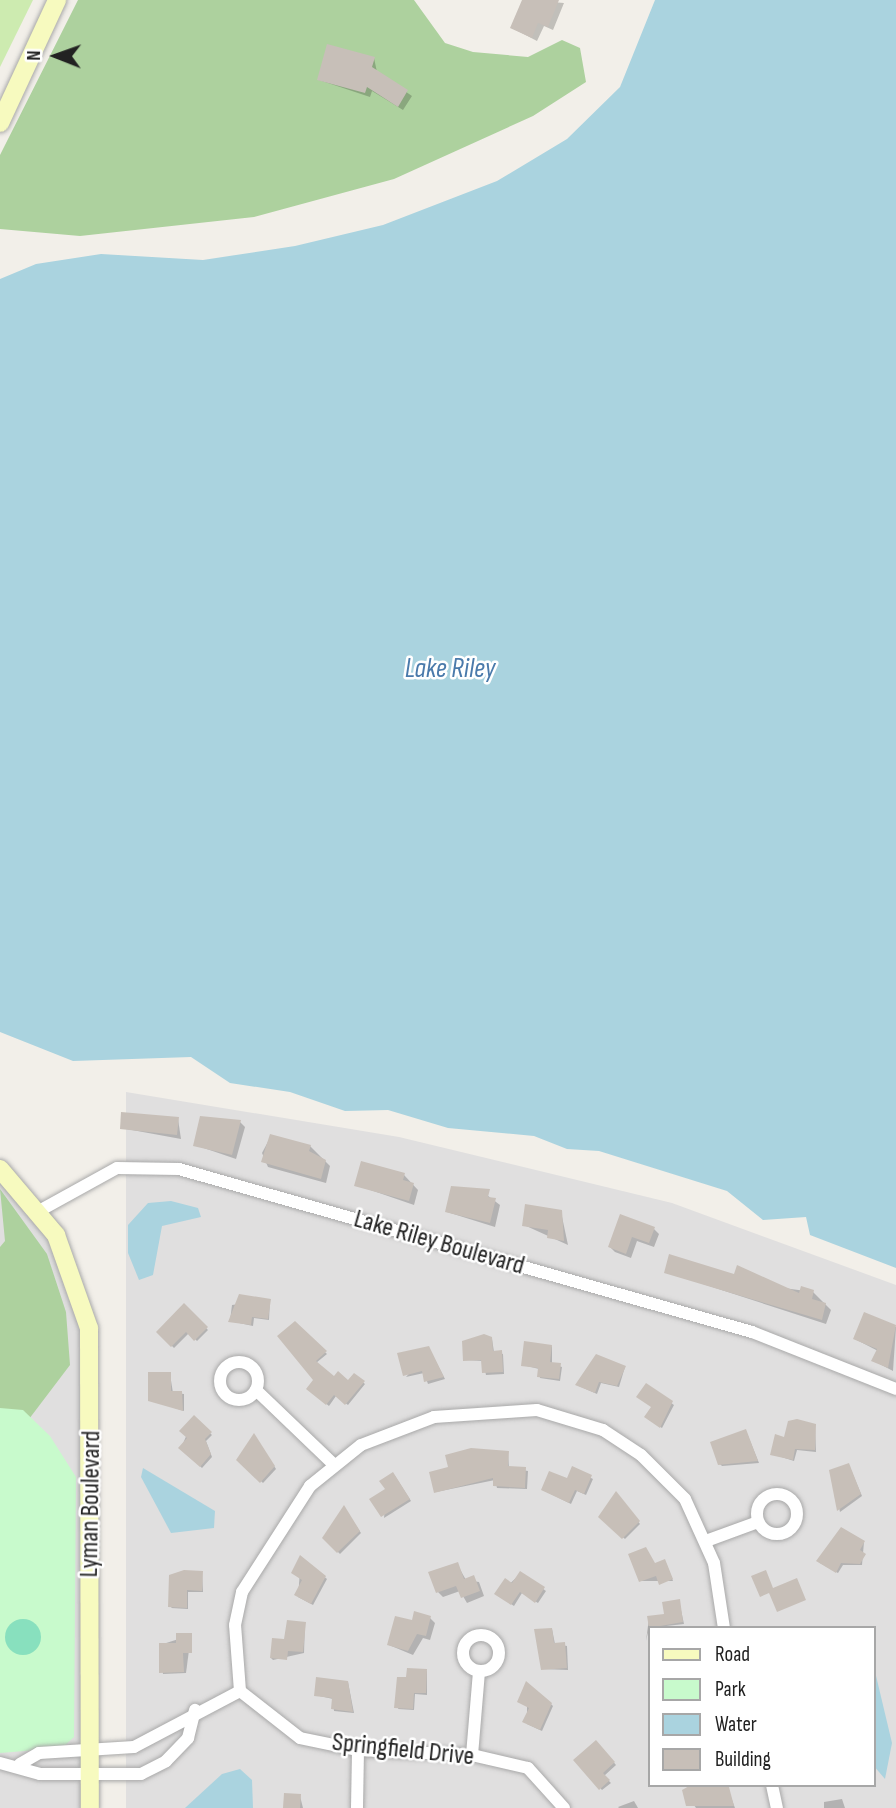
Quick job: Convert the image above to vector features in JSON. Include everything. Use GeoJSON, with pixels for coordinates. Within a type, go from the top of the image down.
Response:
{"type":"FeatureCollection","features":[{"type":"Feature","properties":{"kind":"street"},"geometry":{"type":"LineString","coordinates":[[0,123],[57,0]]}},
{"type":"Feature","properties":{"kind":"street","name":"Lake Riley Boulevard"},"geometry":{"type":"LineString","coordinates":[[39,1211],[117,1168],[179,1169],[752,1332],[896,1389]]}},
{"type":"Feature","properties":{"kind":"street"},"geometry":{"type":"LineString","coordinates":[[0,1169],[39,1211]]}},
{"type":"Feature","properties":{"kind":"street","name":"Lyman Boulevard"},"geometry":{"type":"LineString","coordinates":[[39,1211],[77,1283],[94,1374],[90,1808]]}},
{"type":"Feature","properties":{"kind":"street"},"geometry":{"type":"LineString","coordinates":[[256,1390],[332,1463]]}},
{"type":"Feature","properties":{"kind":"street"},"geometry":{"type":"LineString","coordinates":[[20,1764],[39,1753],[134,1747],[195,1710],[240,1691],[237,1658],[242,1592],[274,1535],[332,1463],[394,1429],[434,1417],[537,1410],[603,1430],[641,1455],[685,1499],[706,1541],[724,1626]]}},
{"type":"Feature","properties":{"kind":"street"},"geometry":{"type":"LineString","coordinates":[[706,1541],[758,1522]]}},
{"type":"Feature","properties":{"kind":"street"},"geometry":{"type":"LineString","coordinates":[[472,1755],[480,1671]]}},
{"type":"Feature","properties":{"kind":"street","name":"Springfield Drive"},"geometry":{"type":"LineString","coordinates":[[240,1691],[300,1738],[358,1750],[472,1755],[528,1768],[564,1808]]}},
{"type":"Feature","properties":{"kind":"street"},"geometry":{"type":"LineString","coordinates":[[0,1763],[20,1764],[40,1774],[141,1774],[166,1761],[188,1738],[195,1710]]}},
{"type":"Feature","properties":{"kind":"street"},"geometry":{"type":"LineString","coordinates":[[357,1808],[358,1750]]}},
{"type":"Feature","properties":{"kind":"street"},"geometry":{"type":"LineString","coordinates":[[772,1787],[777,1808]]}},
{"type":"Feature","properties":{"kind":"shaded area"},"geometry":{"type":"Polygon","coordinates":[[[126,1092],[399,1137],[672,1203],[896,1285],[896,1808],[126,1808],[126,1092]]]}},
{"type":"Feature","properties":{"kind":"shaded area"},"geometry":{"type":"Polygon","coordinates":[[[0,1169],[39,1211],[89,1328],[91,1808],[0,1808],[0,1169]]]}},
{"type":"Feature","properties":{"kind":"green space"},"geometry":{"type":"Polygon","coordinates":[[[0,0],[33,0],[0,67],[0,0]]]}},
{"type":"Feature","properties":{"kind":"green space"},"geometry":{"type":"Polygon","coordinates":[[[78,0],[414,0],[445,43],[473,52],[528,57],[562,40],[580,48],[586,82],[533,116],[394,179],[254,217],[80,236],[0,229],[0,155],[78,0]]]}},
{"type":"Feature","properties":{"kind":"green space"},"geometry":{"type":"Polygon","coordinates":[[[0,1189],[47,1254],[66,1312],[70,1365],[26,1423],[0,1418],[0,1247],[5,1241],[0,1189]]]}},
{"type":"Feature","properties":{"kind":"green space"},"geometry":{"type":"Polygon","coordinates":[[[0,1408],[23,1410],[50,1436],[76,1477],[74,1737],[62,1748],[0,1753],[0,1408]]]}},
{"type":"Feature","properties":{"kind":"green space"},"geometry":{"type":"Polygon","coordinates":[[[23,1619],[36,1624],[41,1637],[36,1650],[23,1655],[10,1650],[5,1637],[10,1624],[23,1619]]]}},
{"type":"Feature","properties":{"kind":"water","name":"Lake Riley"},"geometry":{"type":"Polygon","coordinates":[[[655,0],[896,0],[896,1268],[810,1235],[806,1217],[763,1220],[727,1191],[599,1151],[567,1149],[534,1136],[448,1128],[388,1110],[345,1111],[290,1092],[230,1083],[191,1057],[73,1061],[0,1032],[0,279],[36,264],[101,254],[203,260],[295,246],[383,225],[497,181],[567,139],[620,87],[655,0]]]}},
{"type":"Feature","properties":{"kind":"water"},"geometry":{"type":"Polygon","coordinates":[[[171,1201],[198,1208],[201,1217],[162,1226],[153,1275],[139,1280],[128,1253],[128,1225],[148,1203],[171,1201]]]}},
{"type":"Feature","properties":{"kind":"water"},"geometry":{"type":"Polygon","coordinates":[[[143,1468],[215,1511],[214,1528],[171,1533],[141,1477],[143,1468]]]}},
{"type":"Feature","properties":{"kind":"water"},"geometry":{"type":"Polygon","coordinates":[[[875,1671],[892,1743],[885,1779],[875,1767],[875,1671]]]}},
{"type":"Feature","properties":{"kind":"water"},"geometry":{"type":"Polygon","coordinates":[[[240,1769],[252,1780],[253,1808],[185,1808],[222,1774],[240,1769]]]}},
{"type":"Feature","properties":{"kind":"building"},"geometry":{"type":"Polygon","coordinates":[[[522,0],[559,0],[548,27],[538,23],[532,38],[510,28],[522,0]]]}},
{"type":"Feature","properties":{"kind":"building"},"geometry":{"type":"Polygon","coordinates":[[[327,44],[375,57],[372,67],[408,90],[398,107],[367,87],[365,93],[317,80],[327,44]]]}},
{"type":"Feature","properties":{"kind":"building"},"geometry":{"type":"Polygon","coordinates":[[[121,1112],[179,1117],[177,1135],[120,1129],[121,1112]]]}},
{"type":"Feature","properties":{"kind":"building"},"geometry":{"type":"Polygon","coordinates":[[[200,1116],[241,1120],[232,1155],[193,1146],[200,1116]]]}},
{"type":"Feature","properties":{"kind":"building"},"geometry":{"type":"Polygon","coordinates":[[[270,1134],[311,1145],[309,1151],[326,1160],[321,1179],[261,1162],[270,1134]]]}},
{"type":"Feature","properties":{"kind":"building"},"geometry":{"type":"Polygon","coordinates":[[[361,1161],[405,1173],[403,1180],[414,1183],[409,1201],[354,1186],[361,1161]]]}},
{"type":"Feature","properties":{"kind":"building"},"geometry":{"type":"Polygon","coordinates":[[[451,1186],[490,1189],[488,1197],[496,1198],[490,1223],[445,1212],[451,1186]]]}},
{"type":"Feature","properties":{"kind":"building"},"geometry":{"type":"Polygon","coordinates":[[[525,1204],[562,1210],[564,1241],[547,1238],[548,1230],[522,1226],[525,1204]]]}},
{"type":"Feature","properties":{"kind":"building"},"geometry":{"type":"Polygon","coordinates":[[[620,1214],[655,1227],[649,1243],[632,1237],[626,1254],[608,1247],[620,1214]]]}},
{"type":"Feature","properties":{"kind":"building"},"geometry":{"type":"Polygon","coordinates":[[[669,1254],[734,1274],[737,1265],[799,1293],[801,1286],[814,1290],[812,1299],[826,1303],[822,1320],[664,1273],[669,1254]]]}},
{"type":"Feature","properties":{"kind":"building"},"geometry":{"type":"Polygon","coordinates":[[[239,1294],[271,1299],[268,1319],[252,1317],[251,1325],[228,1322],[239,1294]]]}},
{"type":"Feature","properties":{"kind":"building"},"geometry":{"type":"Polygon","coordinates":[[[184,1303],[208,1327],[194,1341],[186,1332],[171,1347],[156,1332],[184,1303]]]}},
{"type":"Feature","properties":{"kind":"building"},"geometry":{"type":"Polygon","coordinates":[[[864,1312],[896,1325],[888,1368],[871,1361],[877,1349],[853,1339],[864,1312]]]}},
{"type":"Feature","properties":{"kind":"building"},"geometry":{"type":"Polygon","coordinates":[[[295,1321],[327,1351],[316,1361],[334,1376],[338,1371],[348,1380],[354,1373],[365,1381],[345,1405],[334,1395],[326,1405],[306,1389],[313,1380],[277,1336],[295,1321]]]}},
{"type":"Feature","properties":{"kind":"building"},"geometry":{"type":"Polygon","coordinates":[[[484,1334],[492,1337],[493,1351],[502,1350],[503,1372],[482,1373],[481,1360],[463,1361],[462,1341],[484,1334]]]}},
{"type":"Feature","properties":{"kind":"building"},"geometry":{"type":"Polygon","coordinates":[[[524,1341],[552,1345],[550,1362],[561,1363],[559,1379],[537,1377],[538,1368],[521,1366],[524,1341]]]}},
{"type":"Feature","properties":{"kind":"building"},"geometry":{"type":"Polygon","coordinates":[[[429,1346],[444,1377],[424,1382],[422,1371],[403,1376],[397,1353],[429,1346]]]}},
{"type":"Feature","properties":{"kind":"building"},"geometry":{"type":"Polygon","coordinates":[[[596,1354],[626,1366],[617,1386],[599,1382],[595,1393],[575,1385],[596,1354]]]}},
{"type":"Feature","properties":{"kind":"building"},"geometry":{"type":"Polygon","coordinates":[[[148,1372],[171,1372],[171,1391],[182,1391],[183,1411],[148,1401],[148,1372]]]}},
{"type":"Feature","properties":{"kind":"building"},"geometry":{"type":"Polygon","coordinates":[[[646,1383],[673,1401],[660,1428],[644,1417],[651,1407],[636,1397],[646,1383]]]}},
{"type":"Feature","properties":{"kind":"building"},"geometry":{"type":"Polygon","coordinates":[[[194,1415],[212,1432],[205,1439],[211,1454],[200,1467],[178,1448],[187,1438],[179,1431],[194,1415]]]}},
{"type":"Feature","properties":{"kind":"building"},"geometry":{"type":"Polygon","coordinates":[[[797,1419],[816,1424],[815,1450],[795,1449],[793,1460],[770,1455],[775,1434],[784,1437],[788,1421],[797,1419]]]}},
{"type":"Feature","properties":{"kind":"building"},"geometry":{"type":"Polygon","coordinates":[[[746,1429],[758,1461],[718,1465],[710,1442],[746,1429]]]}},
{"type":"Feature","properties":{"kind":"building"},"geometry":{"type":"Polygon","coordinates":[[[254,1433],[275,1466],[260,1483],[236,1460],[254,1433]]]}},
{"type":"Feature","properties":{"kind":"building"},"geometry":{"type":"Polygon","coordinates":[[[471,1448],[509,1451],[508,1466],[526,1467],[525,1488],[493,1486],[493,1478],[434,1493],[429,1472],[448,1467],[445,1455],[471,1448]]]}},
{"type":"Feature","properties":{"kind":"building"},"geometry":{"type":"Polygon","coordinates":[[[849,1463],[861,1494],[837,1511],[829,1470],[849,1463]]]}},
{"type":"Feature","properties":{"kind":"building"},"geometry":{"type":"Polygon","coordinates":[[[572,1466],[592,1475],[584,1494],[575,1490],[569,1503],[541,1490],[549,1471],[567,1478],[572,1466]]]}},
{"type":"Feature","properties":{"kind":"building"},"geometry":{"type":"Polygon","coordinates":[[[393,1472],[410,1499],[381,1517],[369,1499],[385,1489],[379,1481],[393,1472]]]}},
{"type":"Feature","properties":{"kind":"building"},"geometry":{"type":"Polygon","coordinates":[[[616,1491],[640,1521],[622,1539],[598,1517],[616,1491]]]}},
{"type":"Feature","properties":{"kind":"building"},"geometry":{"type":"Polygon","coordinates":[[[344,1505],[360,1531],[337,1553],[322,1538],[344,1505]]]}},
{"type":"Feature","properties":{"kind":"building"},"geometry":{"type":"Polygon","coordinates":[[[841,1527],[865,1541],[860,1550],[866,1554],[860,1564],[841,1563],[836,1573],[816,1561],[841,1527]]]}},
{"type":"Feature","properties":{"kind":"building"},"geometry":{"type":"Polygon","coordinates":[[[646,1547],[655,1563],[665,1559],[673,1579],[659,1585],[656,1576],[639,1582],[628,1554],[646,1547]]]}},
{"type":"Feature","properties":{"kind":"building"},"geometry":{"type":"Polygon","coordinates":[[[300,1555],[326,1576],[311,1604],[294,1595],[302,1580],[291,1573],[300,1555]]]}},
{"type":"Feature","properties":{"kind":"building"},"geometry":{"type":"Polygon","coordinates":[[[458,1562],[464,1579],[474,1575],[480,1591],[461,1598],[456,1586],[436,1593],[428,1572],[458,1562]]]}},
{"type":"Feature","properties":{"kind":"building"},"geometry":{"type":"Polygon","coordinates":[[[184,1570],[203,1571],[202,1591],[187,1590],[187,1608],[168,1607],[169,1575],[184,1570]]]}},
{"type":"Feature","properties":{"kind":"building"},"geometry":{"type":"Polygon","coordinates":[[[766,1570],[773,1588],[797,1578],[806,1600],[777,1612],[769,1593],[760,1597],[751,1576],[766,1570]]]}},
{"type":"Feature","properties":{"kind":"building"},"geometry":{"type":"Polygon","coordinates":[[[520,1571],[545,1587],[535,1603],[520,1592],[511,1605],[494,1594],[505,1578],[512,1583],[520,1571]]]}},
{"type":"Feature","properties":{"kind":"building"},"geometry":{"type":"Polygon","coordinates":[[[680,1599],[683,1622],[649,1626],[647,1616],[664,1614],[662,1602],[680,1599]]]}},
{"type":"Feature","properties":{"kind":"building"},"geometry":{"type":"Polygon","coordinates":[[[414,1611],[431,1616],[426,1636],[417,1634],[408,1651],[387,1645],[395,1616],[412,1620],[414,1611]]]}},
{"type":"Feature","properties":{"kind":"building"},"geometry":{"type":"Polygon","coordinates":[[[287,1620],[306,1622],[303,1652],[288,1651],[287,1660],[270,1658],[272,1638],[284,1639],[287,1620]]]}},
{"type":"Feature","properties":{"kind":"building"},"geometry":{"type":"Polygon","coordinates":[[[552,1628],[554,1643],[565,1642],[567,1668],[541,1670],[534,1629],[552,1628]]]}},
{"type":"Feature","properties":{"kind":"building"},"geometry":{"type":"Polygon","coordinates":[[[176,1633],[192,1633],[192,1653],[183,1653],[184,1672],[159,1673],[159,1643],[176,1643],[176,1633]]]}},
{"type":"Feature","properties":{"kind":"building"},"geometry":{"type":"Polygon","coordinates":[[[407,1668],[427,1669],[426,1693],[414,1693],[413,1709],[394,1708],[397,1677],[406,1677],[407,1668]]]}},
{"type":"Feature","properties":{"kind":"building"},"geometry":{"type":"Polygon","coordinates":[[[316,1677],[348,1681],[353,1712],[331,1709],[332,1698],[314,1696],[316,1677]]]}},
{"type":"Feature","properties":{"kind":"building"},"geometry":{"type":"Polygon","coordinates":[[[526,1681],[552,1703],[540,1730],[522,1722],[529,1708],[517,1702],[526,1681]]]}},
{"type":"Feature","properties":{"kind":"building"},"geometry":{"type":"Polygon","coordinates":[[[596,1740],[615,1762],[603,1773],[610,1780],[599,1790],[573,1760],[596,1740]]]}},
{"type":"Feature","properties":{"kind":"building"},"geometry":{"type":"Polygon","coordinates":[[[687,1787],[729,1787],[734,1806],[686,1806],[682,1790],[687,1787]]]}},
{"type":"Feature","properties":{"kind":"building"},"geometry":{"type":"Polygon","coordinates":[[[284,1793],[301,1794],[300,1808],[283,1808],[284,1793]]]}}]}
